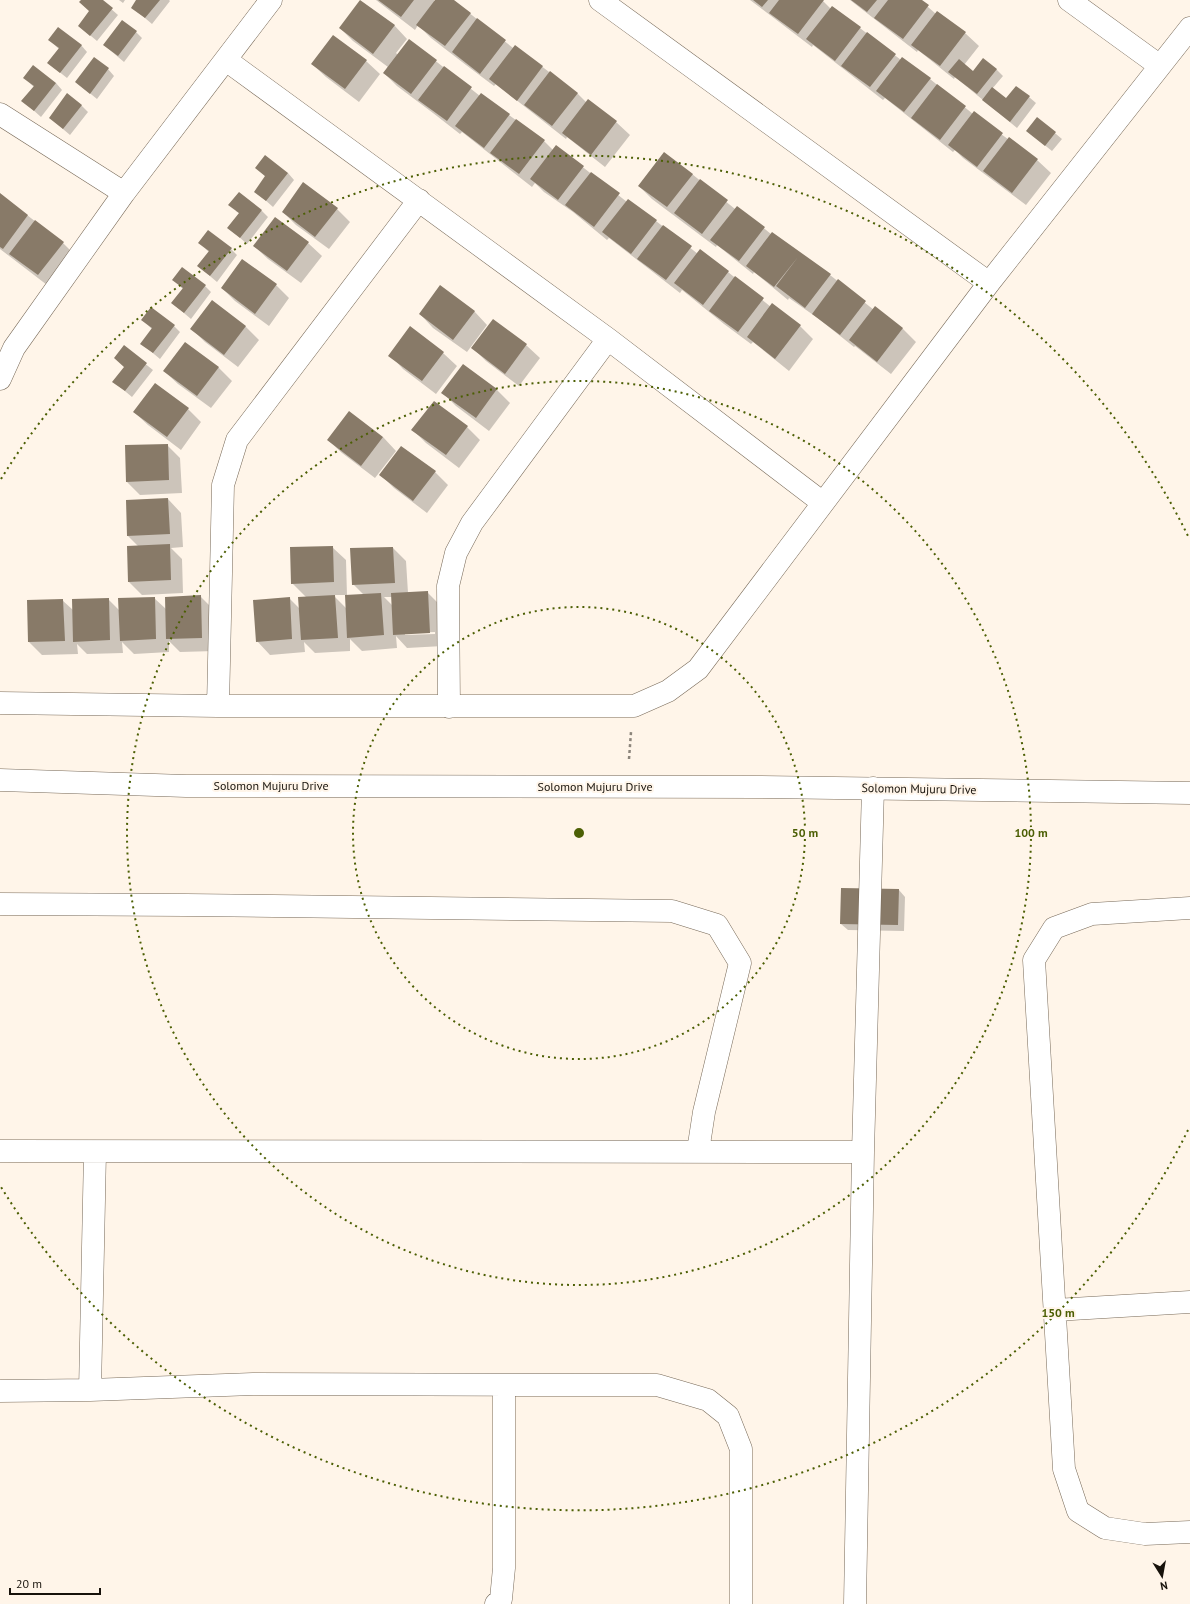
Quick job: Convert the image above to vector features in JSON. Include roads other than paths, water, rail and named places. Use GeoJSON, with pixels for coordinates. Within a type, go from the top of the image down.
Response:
{"type":"FeatureCollection","features":[{"type":"Feature","properties":{"kind":"street"},"geometry":{"type":"LineString","coordinates":[[0,379],[14,348],[124,193],[271,0]]}},
{"type":"Feature","properties":{"kind":"street"},"geometry":{"type":"LineString","coordinates":[[600,0],[989,283]]}},
{"type":"Feature","properties":{"kind":"street"},"geometry":{"type":"LineString","coordinates":[[1069,0],[1160,66]]}},
{"type":"Feature","properties":{"kind":"street"},"geometry":{"type":"LineString","coordinates":[[0,703],[218,706],[634,706],[668,691],[698,669],[989,283],[1190,28]]}},
{"type":"Feature","properties":{"kind":"street"},"geometry":{"type":"LineString","coordinates":[[226,60],[608,339],[823,503]]}},
{"type":"Feature","properties":{"kind":"street"},"geometry":{"type":"LineString","coordinates":[[0,114],[124,193]]}},
{"type":"Feature","properties":{"kind":"street"},"geometry":{"type":"LineString","coordinates":[[218,706],[223,485],[237,440],[419,200]]}},
{"type":"Feature","properties":{"kind":"street"},"geometry":{"type":"LineString","coordinates":[[449,707],[448,586],[456,553],[472,523],[608,339]]}},
{"type":"Feature","properties":{"kind":"street","name":"Solomon Mujuru Drive"},"geometry":{"type":"LineString","coordinates":[[0,780],[186,786],[873,788],[1190,793]]}},
{"type":"Feature","properties":{"kind":"street"},"geometry":{"type":"LineString","coordinates":[[855,1604],[863,1152],[873,788]]}},
{"type":"Feature","properties":{"kind":"street"},"geometry":{"type":"LineString","coordinates":[[0,904],[672,911],[717,925],[740,962],[704,1112],[698,1151]]}},
{"type":"Feature","properties":{"kind":"street"},"geometry":{"type":"LineString","coordinates":[[1190,908],[1092,914],[1054,928],[1034,960],[1064,1469],[1078,1511],[1105,1528],[1145,1534],[1190,1532]]}},
{"type":"Feature","properties":{"kind":"street"},"geometry":{"type":"LineString","coordinates":[[0,1152],[863,1152]]}},
{"type":"Feature","properties":{"kind":"street"},"geometry":{"type":"LineString","coordinates":[[90,1390],[95,1152]]}},
{"type":"Feature","properties":{"kind":"street"},"geometry":{"type":"LineString","coordinates":[[1055,1310],[1190,1302]]}},
{"type":"Feature","properties":{"kind":"street"},"geometry":{"type":"LineString","coordinates":[[0,1391],[90,1390],[253,1384],[657,1385],[708,1400],[728,1416],[741,1449],[741,1604]]}},
{"type":"Feature","properties":{"kind":"street"},"geometry":{"type":"LineString","coordinates":[[496,1604],[501,1599],[504,1568],[504,1385]]}}]}
